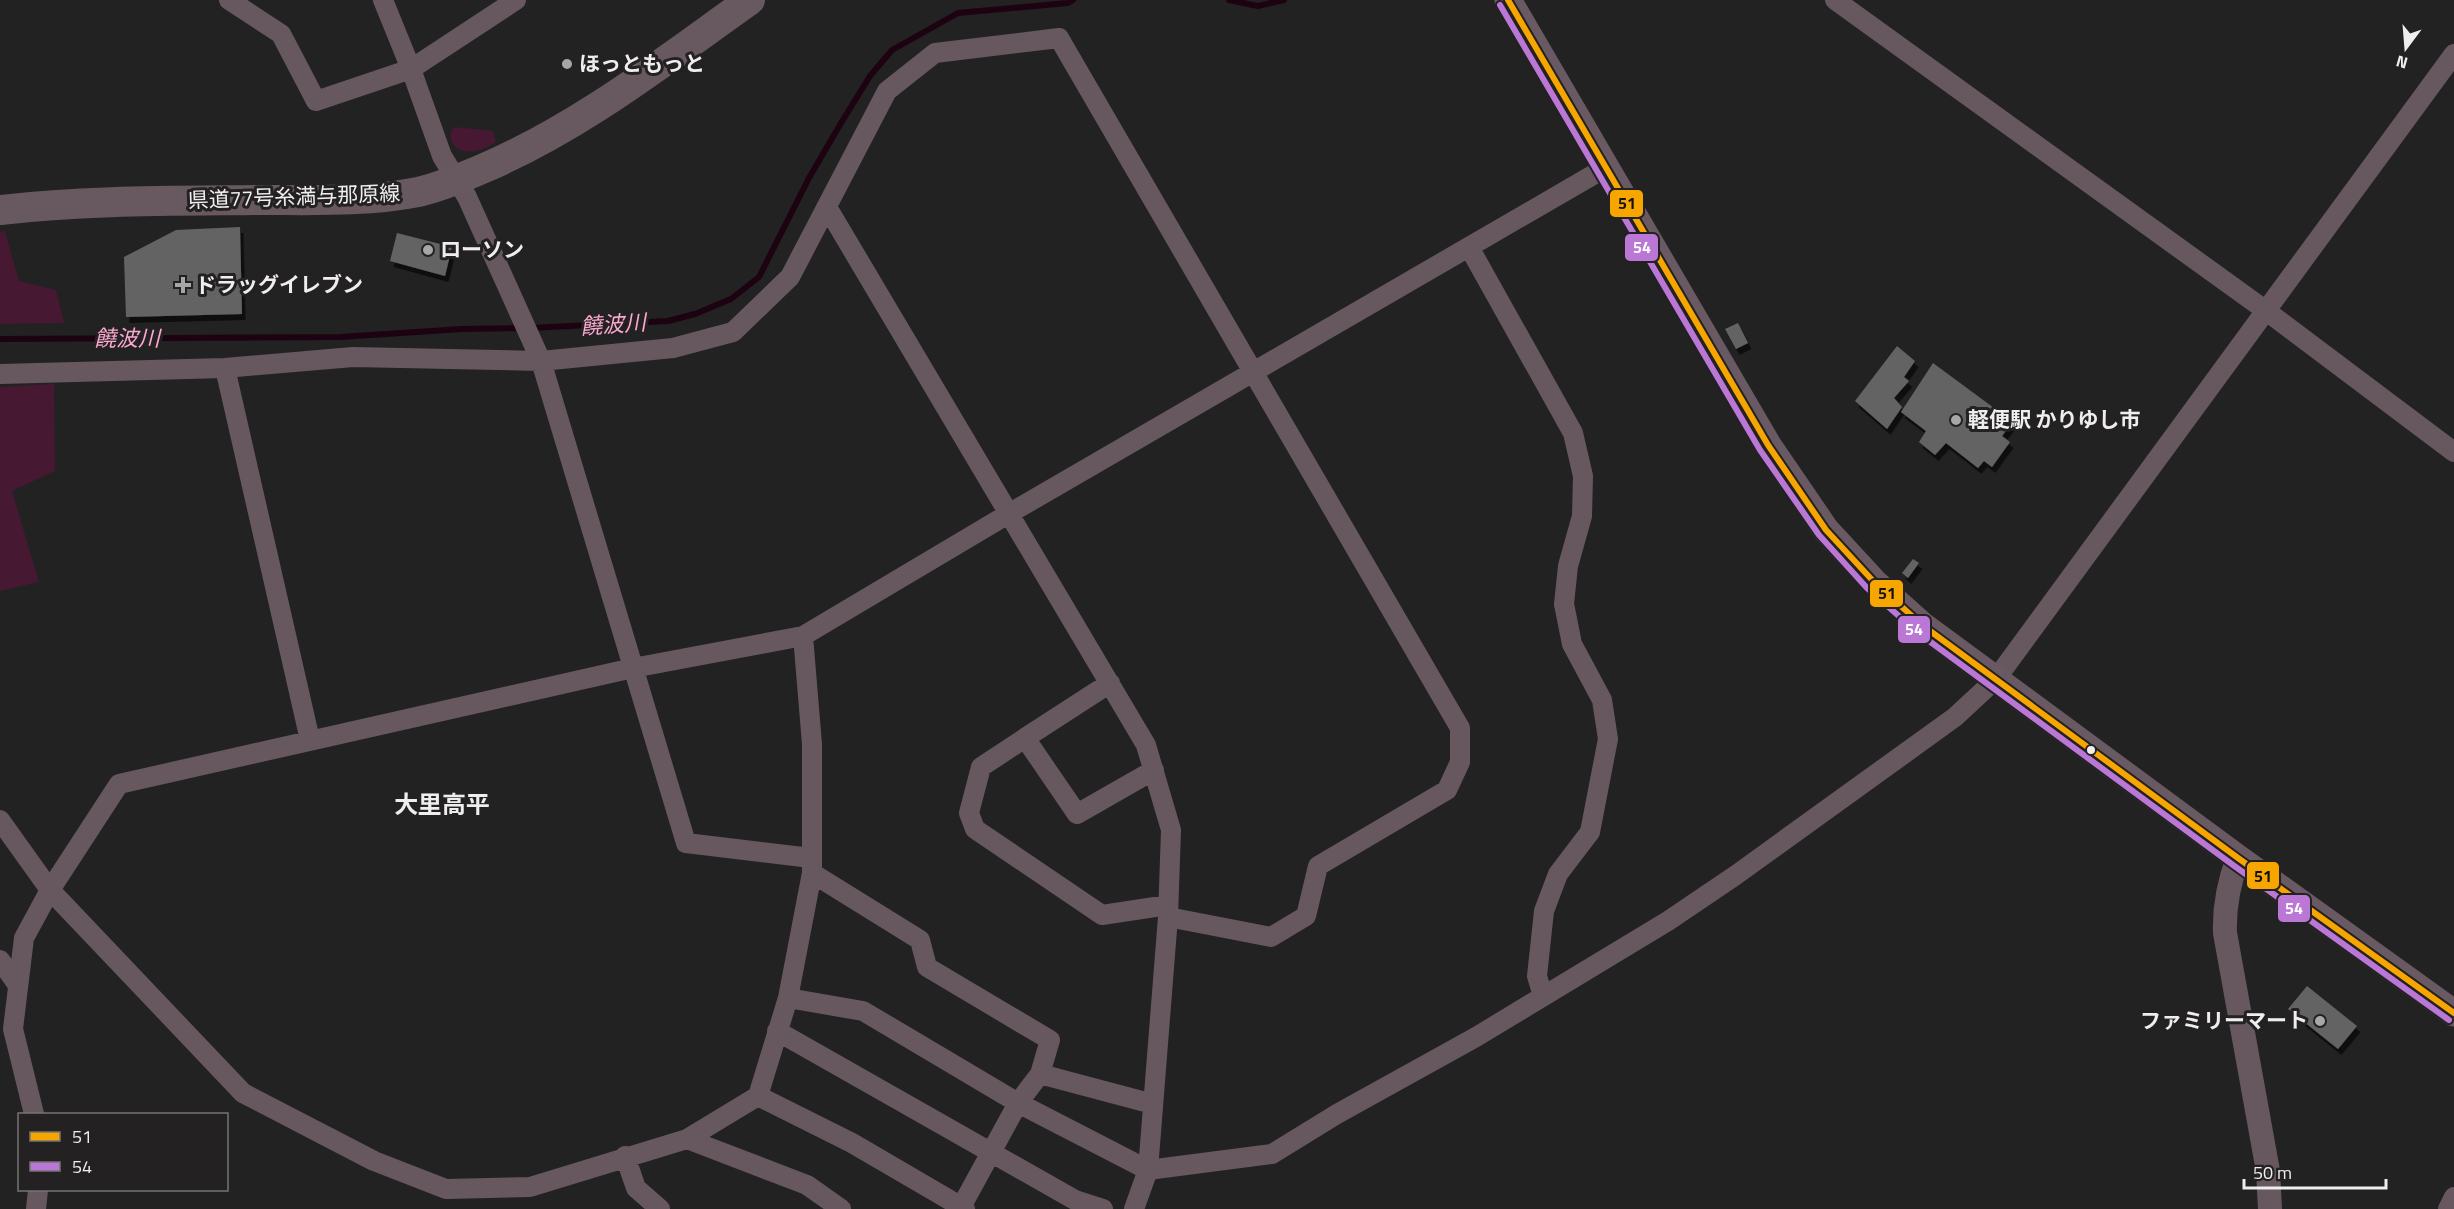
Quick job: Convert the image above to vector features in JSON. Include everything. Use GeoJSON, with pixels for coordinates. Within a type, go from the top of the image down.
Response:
{"type":"FeatureCollection","features":[{"type":"Feature","properties":{"kind":"main road","name":"県道77号糸満与那原線"},"geometry":{"type":"LineString","coordinates":[[0,210],[54,204],[377,197],[417,192],[507,159],[573,122],[750,0]]}},
{"type":"Feature","properties":{"kind":"main road"},"geometry":{"type":"LineString","coordinates":[[1508,0],[1768,445],[1826,530],[1874,582],[1922,625],[2238,858],[2454,1013]]}},
{"type":"Feature","properties":{"kind":"street"},"geometry":{"type":"LineString","coordinates":[[229,0],[281,34],[316,101],[411,69],[516,0]]}},
{"type":"Feature","properties":{"kind":"street"},"geometry":{"type":"LineString","coordinates":[[383,0],[442,156],[457,179],[541,362],[686,843],[812,865],[920,940],[927,967],[1050,1040],[1040,1074],[1018,1103],[962,1208],[852,1143],[758,1096]]}},
{"type":"Feature","properties":{"kind":"street"},"geometry":{"type":"LineString","coordinates":[[1835,0],[2265,310],[2454,452]]}},
{"type":"Feature","properties":{"kind":"street"},"geometry":{"type":"LineString","coordinates":[[0,374],[225,368],[353,357],[541,362],[673,348],[733,332],[790,277],[887,91],[935,53],[1059,38],[1252,374],[1460,728],[1460,762],[1447,790],[1318,866],[1306,916],[1271,937],[1168,911],[1102,915],[975,829],[969,813],[981,767],[1110,683]]}},
{"type":"Feature","properties":{"kind":"street"},"geometry":{"type":"LineString","coordinates":[[788,998],[863,1011],[1018,1103],[1148,1170],[1272,1154],[1337,1114],[1476,1037],[1668,921],[1737,875],[1955,717],[1996,679],[2454,54]]}},
{"type":"Feature","properties":{"kind":"street"},"geometry":{"type":"LineString","coordinates":[[34,1113],[13,1029],[24,938],[50,890],[118,784],[633,669],[803,636],[1010,513],[1605,168]]}},
{"type":"Feature","properties":{"kind":"street"},"geometry":{"type":"LineString","coordinates":[[827,207],[1110,683],[1146,745],[1154,770],[1171,830],[1168,911],[1148,1170],[1134,1209]]}},
{"type":"Feature","properties":{"kind":"street"},"geometry":{"type":"LineString","coordinates":[[1469,247],[1573,434],[1583,476],[1582,516],[1568,566],[1564,604],[1572,644],[1602,700],[1608,739],[1590,832],[1558,874],[1544,910],[1537,975],[1543,996]]}},
{"type":"Feature","properties":{"kind":"street"},"geometry":{"type":"LineString","coordinates":[[225,368],[310,740]]}},
{"type":"Feature","properties":{"kind":"street"},"geometry":{"type":"LineString","coordinates":[[0,820],[50,890],[243,1093],[374,1161],[446,1189],[530,1187],[625,1156],[687,1139],[758,1096],[788,998],[812,865],[812,744],[803,636]]}},
{"type":"Feature","properties":{"kind":"street"},"geometry":{"type":"LineString","coordinates":[[1025,738],[1077,814],[1154,770]]}},
{"type":"Feature","properties":{"kind":"street"},"geometry":{"type":"LineString","coordinates":[[2238,858],[2225,907],[2225,933],[2268,1171],[2270,1209]]}},
{"type":"Feature","properties":{"kind":"street"},"geometry":{"type":"LineString","coordinates":[[0,960],[17,984]]}},
{"type":"Feature","properties":{"kind":"street"},"geometry":{"type":"LineString","coordinates":[[0,995],[17,984]]}},
{"type":"Feature","properties":{"kind":"street"},"geometry":{"type":"LineString","coordinates":[[777,1031],[1075,1200],[1103,1209]]}},
{"type":"Feature","properties":{"kind":"street"},"geometry":{"type":"LineString","coordinates":[[1040,1074],[1154,1104]]}},
{"type":"Feature","properties":{"kind":"street"},"geometry":{"type":"LineString","coordinates":[[687,1139],[807,1185],[841,1209]]}},
{"type":"Feature","properties":{"kind":"street"},"geometry":{"type":"LineString","coordinates":[[625,1156],[636,1188],[660,1209]]}},
{"type":"Feature","properties":{"kind":"street"},"geometry":{"type":"LineString","coordinates":[[36,1209],[38,1191]]}},
{"type":"Feature","properties":{"kind":"street"},"geometry":{"type":"LineString","coordinates":[[2448,1209],[2454,1197]]}},
{"type":"Feature","properties":{"kind":"shaded area"},"geometry":{"type":"Polygon","coordinates":[[[455,127],[493,131],[496,141],[490,146],[474,151],[459,149],[454,146],[451,139],[451,130],[455,127]]]}},
{"type":"Feature","properties":{"kind":"shaded area"},"geometry":{"type":"Polygon","coordinates":[[[5,231],[19,281],[56,290],[64,323],[0,324],[0,232],[5,231]]]}},
{"type":"Feature","properties":{"kind":"shaded area"},"geometry":{"type":"Polygon","coordinates":[[[54,384],[55,471],[12,491],[39,582],[0,591],[0,387],[54,384]]]}},
{"type":"Feature","properties":{"kind":"building","name":"ドラッグイレブン"},"geometry":{"type":"Polygon","coordinates":[[[240,227],[242,314],[126,317],[124,257],[176,230],[240,227]]]}},
{"type":"Feature","properties":{"kind":"building"},"geometry":{"type":"Polygon","coordinates":[[[397,233],[452,247],[445,276],[390,261],[397,233]]]}},
{"type":"Feature","properties":{"kind":"building"},"geometry":{"type":"Polygon","coordinates":[[[1738,323],[1748,343],[1736,349],[1725,329],[1738,323]]]}},
{"type":"Feature","properties":{"kind":"building"},"geometry":{"type":"Polygon","coordinates":[[[1897,346],[1915,361],[1904,377],[1909,381],[1894,398],[1902,407],[1887,429],[1855,401],[1897,346]]]}},
{"type":"Feature","properties":{"kind":"building"},"geometry":{"type":"Polygon","coordinates":[[[1933,363],[2013,422],[2002,436],[2010,442],[1992,467],[1984,461],[1978,468],[1946,443],[1935,455],[1919,442],[1926,431],[1901,412],[1933,363]]]}},
{"type":"Feature","properties":{"kind":"building"},"geometry":{"type":"Polygon","coordinates":[[[1913,559],[1919,563],[1908,578],[1902,573],[1913,559]]]}},
{"type":"Feature","properties":{"kind":"building"},"geometry":{"type":"Polygon","coordinates":[[[2307,986],[2357,1026],[2338,1049],[2288,1009],[2307,986]]]}},
{"type":"Feature","properties":{"kind":"waterway","name":"饒波川"},"geometry":{"type":"LineString","coordinates":[[531,328],[668,321],[695,314],[731,299],[759,277],[809,178],[841,123],[870,76],[892,50],[958,13],[1068,3],[1073,0]]}},
{"type":"Feature","properties":{"kind":"waterway","name":"饒波川"},"geometry":{"type":"LineString","coordinates":[[1229,0],[1258,6],[1284,0]]}},
{"type":"Feature","properties":{"kind":"waterway","name":"饒波川"},"geometry":{"type":"LineString","coordinates":[[0,339],[340,337],[462,329],[521,328]]}},
{"type":"Feature","properties":{"kind":"transit line","name":"51"},"geometry":{"type":"LineString","coordinates":[[1508,0],[1768,445],[1826,530],[1874,582],[1922,625],[2238,858],[2454,1013]]}},
{"type":"Feature","properties":{"kind":"transit line","name":"54"},"geometry":{"type":"LineString","coordinates":[[1500,5],[1760,450],[1819,535],[1867,588],[1917,632],[2233,865],[2449,1020]]}},
{"type":"Feature","properties":{"kind":"place","name":"ほっともっと"},"geometry":{"type":"Point","coordinates":[567,64]}},
{"type":"Feature","properties":{"kind":"place","name":"ローソン"},"geometry":{"type":"Point","coordinates":[428,250]}},
{"type":"Feature","properties":{"kind":"place","name":"ドラッグイレブン"},"geometry":{"type":"Point","coordinates":[183,285]}},
{"type":"Feature","properties":{"kind":"place","name":"軽便駅 かりゆし市"},"geometry":{"type":"Point","coordinates":[1956,420]}},
{"type":"Feature","properties":{"kind":"place","name":"ファミリーマート"},"geometry":{"type":"Point","coordinates":[2320,1021]}},
{"type":"Feature","properties":{"kind":"district","name":"大里高平"},"geometry":{"type":"Point","coordinates":[442,805]}}]}
